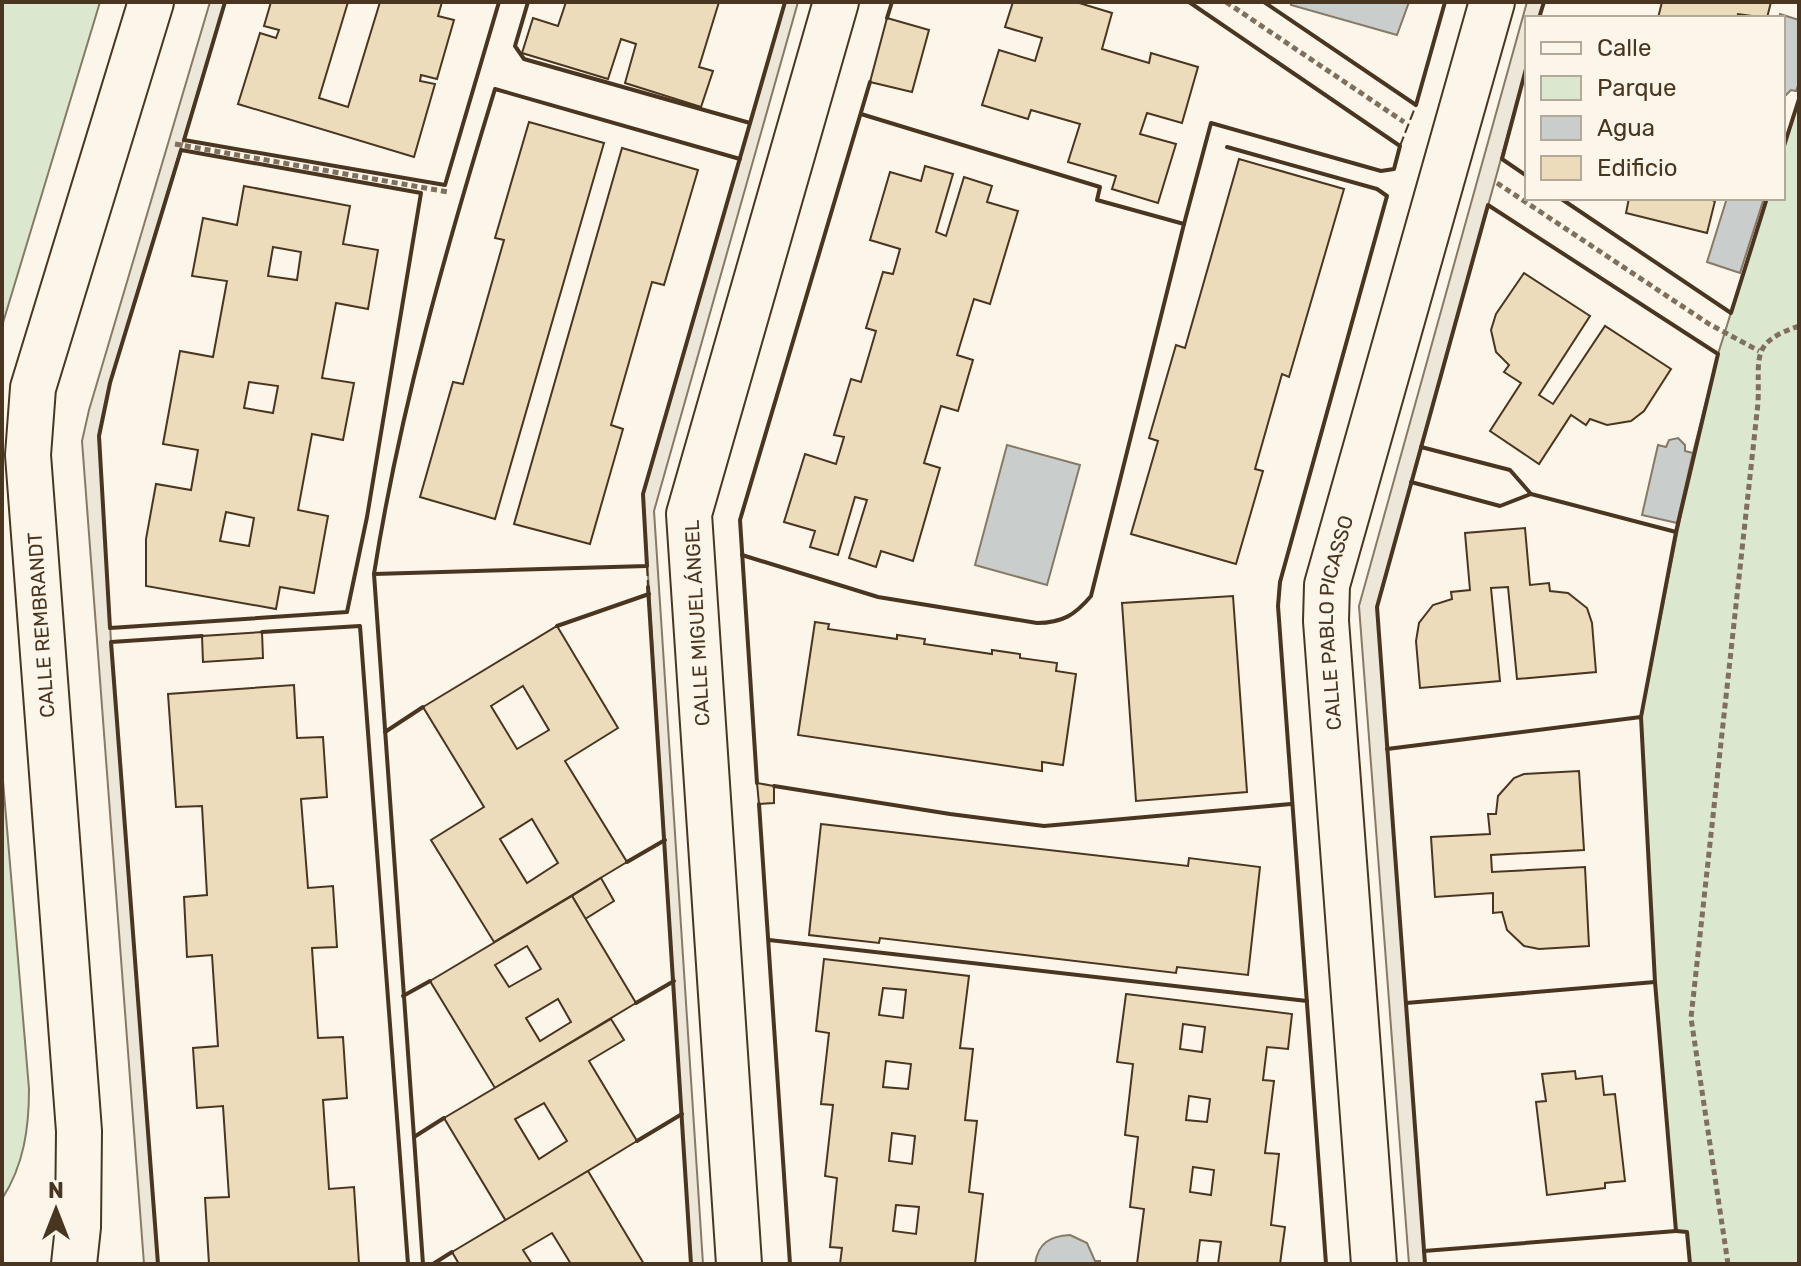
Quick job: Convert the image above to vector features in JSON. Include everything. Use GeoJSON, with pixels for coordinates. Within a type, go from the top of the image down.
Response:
{"type":"FeatureCollection","features":[{"type":"Feature","properties":{"kind":"street","name":"CALLE REMBRANDT"},"geometry":{"type":"LineString","coordinates":[[74,1264],[78,1227],[79,1131],[28,455],[33,388],[151,2]]}},
{"type":"Feature","properties":{"kind":"street","name":"CALLE MIGUEL ÁNGEL"},"geometry":{"type":"LineString","coordinates":[[739,1264],[689,514],[836,2]]}},
{"type":"Feature","properties":{"kind":"street","name":"CALLE PABLO PICASSO"},"geometry":{"type":"LineString","coordinates":[[1374,1264],[1326,621],[1327,585],[1492,2]]}},
{"type":"Feature","properties":{"kind":"path"},"geometry":{"type":"LineString","coordinates":[[1226,2],[1408,125]]}},
{"type":"Feature","properties":{"kind":"path"},"geometry":{"type":"LineString","coordinates":[[175,144],[448,192]]}},
{"type":"Feature","properties":{"kind":"path"},"geometry":{"type":"LineString","coordinates":[[1486,176],[1709,324],[1759,351]]}},
{"type":"Feature","properties":{"kind":"path"},"geometry":{"type":"LineString","coordinates":[[1728,1264],[1691,1018],[1758,403],[1759,351],[1768,340],[1799,326]]}},
{"type":"Feature","properties":{"kind":"green space"},"geometry":{"type":"Polygon","coordinates":[[[2,2],[100,2],[2,326],[2,2]]]}},
{"type":"Feature","properties":{"kind":"green space"},"geometry":{"type":"Polygon","coordinates":[[[1799,99],[1799,1264],[1690,1264],[1687,1232],[1676,1231],[1655,982],[1641,717],[1693,453],[1718,354],[1766,200],[1785,200],[1785,143],[1799,99]]]}},
{"type":"Feature","properties":{"kind":"green space"},"geometry":{"type":"Polygon","coordinates":[[[2,769],[29,1089],[24,1146],[16,1173],[2,1199],[2,769]]]}},
{"type":"Feature","properties":{"kind":"shaded area"},"geometry":{"type":"Polygon","coordinates":[[[210,2],[225,2],[110,383],[99,436],[111,642],[158,1264],[144,1264],[82,441],[210,2]]]}},
{"type":"Feature","properties":{"kind":"shaded area"},"geometry":{"type":"Polygon","coordinates":[[[785,2],[798,2],[654,511],[703,1264],[691,1264],[643,494],[785,2]]]}},
{"type":"Feature","properties":{"kind":"shaded area"},"geometry":{"type":"Polygon","coordinates":[[[1527,2],[1544,2],[1540,16],[1525,16],[1525,72],[1377,607],[1425,1264],[1409,1264],[1359,606],[1527,2]]]}},
{"type":"Feature","properties":{"kind":"water"},"geometry":{"type":"Polygon","coordinates":[[[1290,2],[1409,2],[1397,35],[1291,5],[1290,2]]]}},
{"type":"Feature","properties":{"kind":"water"},"geometry":{"type":"Polygon","coordinates":[[[1780,14],[1799,20],[1799,83],[1796,91],[1791,90],[1785,96],[1785,16],[1780,14]]]}},
{"type":"Feature","properties":{"kind":"water"},"geometry":{"type":"Polygon","coordinates":[[[1726,200],[1763,200],[1740,273],[1707,262],[1726,200]]]}},
{"type":"Feature","properties":{"kind":"water"},"geometry":{"type":"Polygon","coordinates":[[[1678,438],[1685,445],[1685,451],[1693,453],[1677,523],[1642,515],[1658,445],[1666,447],[1669,440],[1678,438]]]}},
{"type":"Feature","properties":{"kind":"water"},"geometry":{"type":"Polygon","coordinates":[[[1007,445],[1080,465],[1047,585],[975,565],[1007,445]]]}},
{"type":"Feature","properties":{"kind":"water"},"geometry":{"type":"Polygon","coordinates":[[[1070,1235],[1087,1243],[1095,1261],[1100,1261],[1100,1264],[1035,1264],[1046,1242],[1070,1235]]]}},
{"type":"Feature","properties":{"kind":"building"},"geometry":{"type":"Polygon","coordinates":[[[271,2],[348,2],[319,98],[348,107],[380,2],[442,2],[438,16],[454,20],[437,79],[421,75],[420,81],[435,84],[414,157],[238,104],[260,33],[276,38],[279,30],[264,26],[271,2]]]}},
{"type":"Feature","properties":{"kind":"building"},"geometry":{"type":"Polygon","coordinates":[[[566,2],[719,2],[699,67],[713,71],[701,107],[625,83],[636,44],[621,39],[608,79],[522,53],[533,18],[558,26],[566,2]]]}},
{"type":"Feature","properties":{"kind":"building"},"geometry":{"type":"Polygon","coordinates":[[[1013,2],[1076,2],[1112,13],[1102,49],[1149,63],[1151,53],[1198,67],[1182,123],[1147,113],[1140,134],[1176,144],[1158,203],[1112,189],[1116,176],[1068,162],[1080,124],[1031,110],[1028,119],[982,105],[999,50],[1035,61],[1042,38],[1005,27],[1013,2]]]}},
{"type":"Feature","properties":{"kind":"building"},"geometry":{"type":"Polygon","coordinates":[[[1662,2],[1771,2],[1768,16],[1658,16],[1662,2]]]}},
{"type":"Feature","properties":{"kind":"building"},"geometry":{"type":"Polygon","coordinates":[[[887,18],[929,30],[912,92],[870,82],[887,18]]]}},
{"type":"Feature","properties":{"kind":"building"},"geometry":{"type":"Polygon","coordinates":[[[529,122],[604,143],[495,519],[420,497],[453,382],[463,384],[504,240],[495,238],[529,122]]]}},
{"type":"Feature","properties":{"kind":"building"},"geometry":{"type":"Polygon","coordinates":[[[622,148],[698,170],[664,285],[652,282],[611,425],[623,429],[590,544],[514,524],[622,148]]]}},
{"type":"Feature","properties":{"kind":"building"},"geometry":{"type":"Polygon","coordinates":[[[1239,159],[1344,189],[1289,377],[1282,374],[1255,469],[1263,471],[1236,564],[1131,534],[1158,441],[1149,438],[1176,345],[1185,348],[1239,159]]]}},
{"type":"Feature","properties":{"kind":"building"},"geometry":{"type":"Polygon","coordinates":[[[925,166],[953,174],[936,232],[946,236],[964,177],[992,186],[987,202],[1018,211],[990,304],[974,299],[957,355],[973,360],[958,411],[941,406],[924,463],[940,468],[913,561],[881,551],[876,567],[849,558],[867,500],[855,497],[838,555],[810,547],[815,531],[784,522],[805,454],[836,464],[844,437],[834,435],[851,379],[861,382],[876,331],[866,328],[883,272],[893,274],[900,249],[870,240],[890,172],[921,181],[925,166]]]}},
{"type":"Feature","properties":{"kind":"building"},"geometry":{"type":"Polygon","coordinates":[[[244,186],[350,206],[343,244],[378,250],[368,309],[336,303],[322,378],[354,383],[343,440],[312,434],[298,510],[328,516],[314,593],[280,587],[276,609],[146,586],[146,539],[156,484],[191,490],[198,450],[163,444],[180,351],[213,357],[227,281],[192,276],[203,218],[237,225],[244,186]],[[273,247],[268,276],[297,280],[301,252],[273,247]],[[249,382],[244,408],[273,413],[278,386],[249,382]],[[226,512],[220,541],[249,546],[254,518],[226,512]]]}},
{"type":"Feature","properties":{"kind":"building"},"geometry":{"type":"Polygon","coordinates":[[[1629,200],[1715,201],[1707,233],[1626,213],[1629,200]]]}},
{"type":"Feature","properties":{"kind":"building"},"geometry":{"type":"Polygon","coordinates":[[[1524,273],[1590,316],[1539,395],[1553,404],[1605,326],[1671,369],[1644,411],[1631,421],[1607,425],[1590,419],[1586,425],[1571,415],[1539,464],[1490,431],[1521,383],[1504,372],[1509,365],[1496,352],[1491,330],[1496,314],[1524,273]]]}},
{"type":"Feature","properties":{"kind":"building"},"geometry":{"type":"Polygon","coordinates":[[[1525,528],[1530,585],[1549,583],[1550,591],[1568,593],[1587,608],[1592,623],[1596,672],[1517,679],[1508,587],[1491,588],[1500,681],[1420,688],[1416,641],[1419,623],[1433,605],[1452,599],[1451,592],[1470,590],[1465,533],[1525,528]]]}},
{"type":"Feature","properties":{"kind":"building"},"geometry":{"type":"Polygon","coordinates":[[[1233,596],[1247,792],[1136,801],[1122,603],[1233,596]]]}},
{"type":"Feature","properties":{"kind":"building"},"geometry":{"type":"Polygon","coordinates":[[[815,622],[829,624],[828,629],[897,639],[897,635],[925,639],[924,644],[992,654],[992,650],[1020,654],[1020,658],[1057,663],[1056,671],[1076,674],[1063,765],[1042,762],[1042,771],[798,735],[815,622]]]}},
{"type":"Feature","properties":{"kind":"building"},"geometry":{"type":"Polygon","coordinates":[[[557,626],[618,728],[565,761],[627,862],[494,942],[431,840],[484,807],[423,707],[557,626]],[[523,686],[491,706],[517,749],[549,730],[523,686]],[[532,819],[500,839],[527,883],[558,863],[532,819]]]}},
{"type":"Feature","properties":{"kind":"building"},"geometry":{"type":"Polygon","coordinates":[[[262,632],[263,658],[203,662],[202,636],[262,632]]]}},
{"type":"Feature","properties":{"kind":"building"},"geometry":{"type":"Polygon","coordinates":[[[294,685],[297,738],[323,737],[327,797],[301,799],[308,888],[333,886],[337,947],[312,948],[318,1038],[343,1037],[347,1098],[323,1100],[329,1189],[354,1187],[359,1264],[209,1264],[205,1198],[229,1197],[223,1106],[197,1108],[193,1048],[218,1046],[212,955],[187,957],[184,897],[207,895],[202,806],[176,807],[168,694],[294,685]]]}},
{"type":"Feature","properties":{"kind":"building"},"geometry":{"type":"Polygon","coordinates":[[[1579,771],[1584,850],[1491,855],[1492,872],[1585,867],[1589,946],[1539,949],[1524,946],[1507,930],[1502,912],[1493,913],[1493,893],[1435,897],[1431,837],[1490,834],[1488,814],[1496,814],[1498,796],[1514,778],[1524,774],[1579,771]]]}},
{"type":"Feature","properties":{"kind":"building"},"geometry":{"type":"Polygon","coordinates":[[[757,783],[774,786],[774,803],[759,804],[757,783]]]}},
{"type":"Feature","properties":{"kind":"building"},"geometry":{"type":"Polygon","coordinates":[[[821,824],[1188,866],[1189,858],[1260,867],[1248,975],[1177,967],[1176,973],[880,938],[879,943],[809,935],[821,824]]]}},
{"type":"Feature","properties":{"kind":"building"},"geometry":{"type":"Polygon","coordinates":[[[601,878],[614,901],[585,919],[572,896],[601,878]]]}},
{"type":"Feature","properties":{"kind":"building"},"geometry":{"type":"Polygon","coordinates":[[[572,896],[636,1003],[495,1088],[430,981],[572,896]],[[527,946],[495,965],[509,987],[541,969],[527,946]],[[558,999],[526,1018],[540,1041],[571,1022],[558,999]]]}},
{"type":"Feature","properties":{"kind":"building"},"geometry":{"type":"Polygon","coordinates":[[[824,959],[969,976],[960,1048],[973,1049],[965,1120],[977,1121],[969,1192],[983,1194],[975,1264],[840,1264],[842,1248],[830,1247],[837,1178],[825,1176],[833,1105],[821,1104],[829,1033],[816,1031],[824,959]],[[883,988],[879,1015],[903,1018],[906,990],[883,988]],[[886,1061],[883,1087],[908,1089],[911,1064],[886,1061]],[[892,1133],[889,1161],[912,1164],[915,1136],[892,1133]],[[896,1205],[893,1231],[916,1234],[919,1207],[896,1205]]]}},
{"type":"Feature","properties":{"kind":"building"},"geometry":{"type":"Polygon","coordinates":[[[1126,994],[1292,1014],[1288,1049],[1267,1047],[1263,1080],[1274,1081],[1265,1153],[1279,1154],[1271,1225],[1285,1227],[1280,1264],[1218,1264],[1221,1242],[1200,1240],[1197,1264],[1137,1264],[1144,1209],[1130,1207],[1138,1137],[1125,1135],[1133,1064],[1117,1062],[1126,994]],[[1183,1024],[1180,1049],[1202,1052],[1205,1027],[1183,1024]],[[1189,1096],[1186,1120],[1207,1122],[1210,1099],[1189,1096]],[[1193,1167],[1190,1192],[1211,1195],[1214,1170],[1193,1167]]]}},
{"type":"Feature","properties":{"kind":"building"},"geometry":{"type":"Polygon","coordinates":[[[611,1019],[624,1040],[589,1061],[637,1141],[506,1221],[444,1118],[611,1019]],[[544,1103],[515,1119],[539,1159],[567,1141],[544,1103]]]}},
{"type":"Feature","properties":{"kind":"building"},"geometry":{"type":"Polygon","coordinates":[[[1575,1071],[1576,1079],[1602,1076],[1604,1095],[1615,1094],[1625,1181],[1605,1183],[1605,1188],[1547,1195],[1536,1102],[1546,1101],[1542,1074],[1575,1071]]]}},
{"type":"Feature","properties":{"kind":"building"},"geometry":{"type":"Polygon","coordinates":[[[588,1171],[644,1264],[571,1264],[552,1233],[523,1250],[532,1264],[459,1264],[452,1252],[588,1171]]]}},
{"type":"Feature","properties":{"kind":"fence"},"geometry":{"type":"LineString","coordinates":[[1400,146],[1416,105]]}},
{"type":"Feature","properties":{"kind":"fence"},"geometry":{"type":"LineString","coordinates":[[647,566],[648,587]]}},
{"type":"Feature","properties":{"kind":"wall"},"geometry":{"type":"LineString","coordinates":[[225,2],[184,140],[445,185],[499,2]]}},
{"type":"Feature","properties":{"kind":"wall"},"geometry":{"type":"LineString","coordinates":[[528,2],[515,46],[524,59],[750,123]]}},
{"type":"Feature","properties":{"kind":"wall"},"geometry":{"type":"LineString","coordinates":[[374,574],[647,566],[643,494],[785,2]]}},
{"type":"Feature","properties":{"kind":"wall"},"geometry":{"type":"LineString","coordinates":[[887,18],[892,2]]}},
{"type":"Feature","properties":{"kind":"wall"},"geometry":{"type":"LineString","coordinates":[[861,114],[1100,187],[1097,200],[1184,224],[1211,123],[1381,171],[1394,169],[1400,146],[1189,2]]}},
{"type":"Feature","properties":{"kind":"wall"},"geometry":{"type":"LineString","coordinates":[[1264,2],[1416,105],[1445,2]]}},
{"type":"Feature","properties":{"kind":"wall"},"geometry":{"type":"LineString","coordinates":[[1540,16],[1544,2]]}},
{"type":"Feature","properties":{"kind":"wall"},"geometry":{"type":"LineString","coordinates":[[1525,73],[1502,159],[1525,175]]}},
{"type":"Feature","properties":{"kind":"wall"},"geometry":{"type":"LineString","coordinates":[[757,783],[740,520],[870,82]]}},
{"type":"Feature","properties":{"kind":"wall"},"geometry":{"type":"LineString","coordinates":[[423,1264],[374,574],[411,390],[459,209],[495,89],[740,159]]}},
{"type":"Feature","properties":{"kind":"wall"},"geometry":{"type":"LineString","coordinates":[[1785,143],[1799,99]]}},
{"type":"Feature","properties":{"kind":"wall"},"geometry":{"type":"LineString","coordinates":[[1227,147],[1377,189],[1387,196],[1280,582],[1278,606],[1326,1264]]}},
{"type":"Feature","properties":{"kind":"wall"},"geometry":{"type":"LineString","coordinates":[[181,150],[421,193],[367,517],[347,612],[110,628],[99,436],[110,383],[181,150]]}},
{"type":"Feature","properties":{"kind":"wall"},"geometry":{"type":"LineString","coordinates":[[1563,200],[1731,313],[1766,200]]}},
{"type":"Feature","properties":{"kind":"wall"},"geometry":{"type":"LineString","coordinates":[[1425,1264],[1377,607],[1488,205],[1718,354],[1676,532],[1641,717],[1655,982],[1676,1231],[1687,1232],[1690,1264]]}},
{"type":"Feature","properties":{"kind":"wall"},"geometry":{"type":"LineString","coordinates":[[742,555],[878,597],[1037,623],[1054,621],[1073,613],[1091,596],[1184,224]]}},
{"type":"Feature","properties":{"kind":"wall"},"geometry":{"type":"LineString","coordinates":[[1411,482],[1500,506],[1531,494],[1510,470],[1421,447]]}},
{"type":"Feature","properties":{"kind":"wall"},"geometry":{"type":"LineString","coordinates":[[1531,494],[1676,532]]}},
{"type":"Feature","properties":{"kind":"wall"},"geometry":{"type":"LineString","coordinates":[[648,587],[691,1264]]}},
{"type":"Feature","properties":{"kind":"wall"},"geometry":{"type":"LineString","coordinates":[[557,626],[649,594]]}},
{"type":"Feature","properties":{"kind":"wall"},"geometry":{"type":"LineString","coordinates":[[262,632],[360,626],[408,1264]]}},
{"type":"Feature","properties":{"kind":"wall"},"geometry":{"type":"LineString","coordinates":[[158,1264],[111,642],[202,636]]}},
{"type":"Feature","properties":{"kind":"wall"},"geometry":{"type":"LineString","coordinates":[[385,732],[423,707]]}},
{"type":"Feature","properties":{"kind":"wall"},"geometry":{"type":"LineString","coordinates":[[1387,749],[1641,717]]}},
{"type":"Feature","properties":{"kind":"wall"},"geometry":{"type":"LineString","coordinates":[[774,786],[1044,826],[1291,804]]}},
{"type":"Feature","properties":{"kind":"wall"},"geometry":{"type":"LineString","coordinates":[[759,804],[790,1264]]}},
{"type":"Feature","properties":{"kind":"wall"},"geometry":{"type":"LineString","coordinates":[[627,862],[665,840]]}},
{"type":"Feature","properties":{"kind":"wall"},"geometry":{"type":"LineString","coordinates":[[769,940],[1307,1001]]}},
{"type":"Feature","properties":{"kind":"wall"},"geometry":{"type":"LineString","coordinates":[[403,996],[430,981]]}},
{"type":"Feature","properties":{"kind":"wall"},"geometry":{"type":"LineString","coordinates":[[636,1003],[674,981]]}},
{"type":"Feature","properties":{"kind":"wall"},"geometry":{"type":"LineString","coordinates":[[1406,1003],[1655,982]]}},
{"type":"Feature","properties":{"kind":"wall"},"geometry":{"type":"LineString","coordinates":[[637,1141],[682,1114]]}},
{"type":"Feature","properties":{"kind":"wall"},"geometry":{"type":"LineString","coordinates":[[414,1137],[444,1118]]}},
{"type":"Feature","properties":{"kind":"wall"},"geometry":{"type":"LineString","coordinates":[[1424,1251],[1676,1231]]}},
{"type":"Feature","properties":{"kind":"wall"},"geometry":{"type":"LineString","coordinates":[[433,1264],[452,1252]]}}]}
